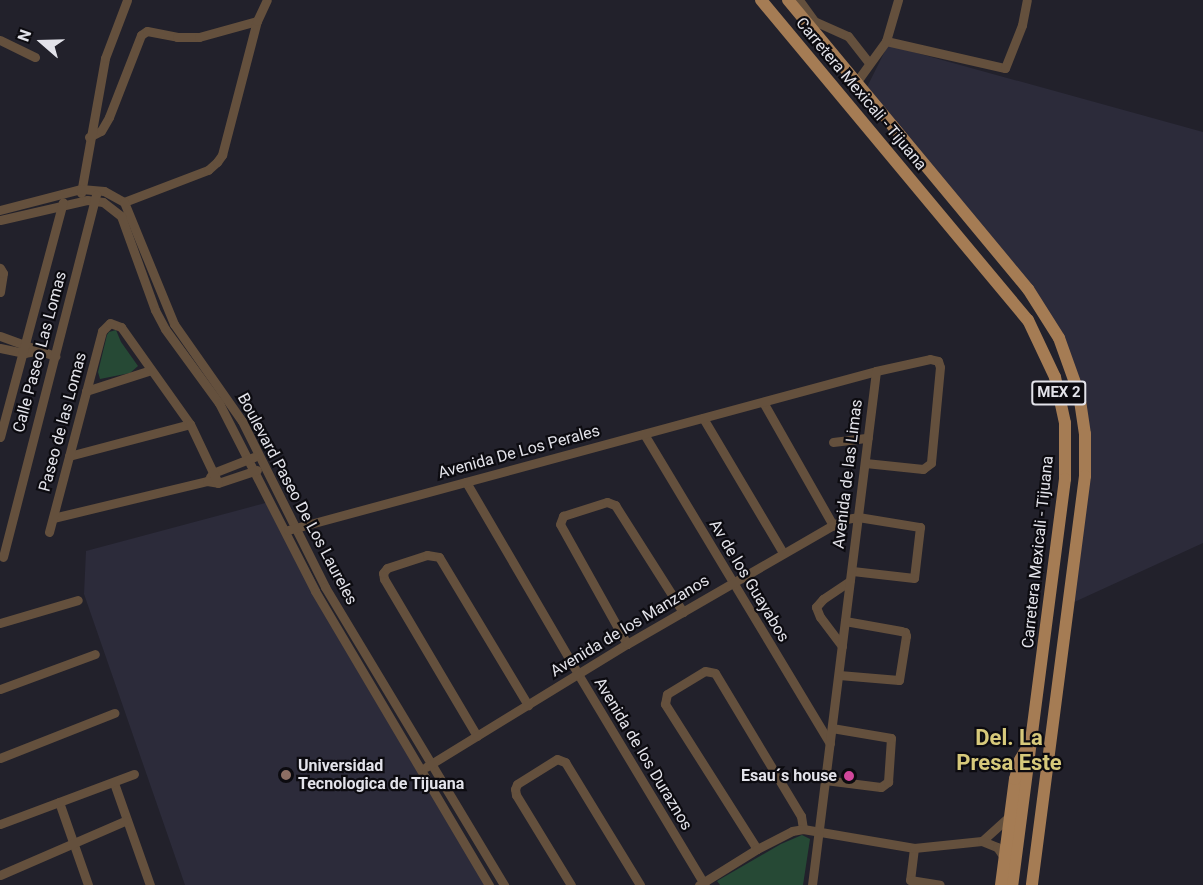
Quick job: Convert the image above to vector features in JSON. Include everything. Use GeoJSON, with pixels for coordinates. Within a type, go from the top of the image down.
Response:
{"type":"FeatureCollection","features":[{"type":"Feature","properties":{"kind":"main road","name":"Carretera Mexicali - Tijuana"},"geometry":{"type":"LineString","coordinates":[[761,0],[1028,320],[1054,377],[1065,423],[1065,479],[1012,885]]}},
{"type":"Feature","properties":{"kind":"main road","name":"Carretera Mexicali - Tijuana"},"geometry":{"type":"LineString","coordinates":[[788,0],[855,84],[1028,290],[1059,338],[1079,394],[1085,434],[1085,476],[1032,885]]}},
{"type":"Feature","properties":{"kind":"main road"},"geometry":{"type":"LineString","coordinates":[[1001,885],[1017,768],[1032,740]]}},
{"type":"Feature","properties":{"kind":"street"},"geometry":{"type":"LineString","coordinates":[[80,201],[89,137],[107,51],[127,0]]}},
{"type":"Feature","properties":{"kind":"street"},"geometry":{"type":"LineString","coordinates":[[0,210],[81,189],[112,194],[124,202],[208,170],[222,155],[258,21],[267,0]]}},
{"type":"Feature","properties":{"kind":"street"},"geometry":{"type":"LineString","coordinates":[[799,0],[814,21],[848,36],[869,63]]}},
{"type":"Feature","properties":{"kind":"street"},"geometry":{"type":"LineString","coordinates":[[855,84],[886,41],[898,0]]}},
{"type":"Feature","properties":{"kind":"street"},"geometry":{"type":"LineString","coordinates":[[886,41],[1005,68],[1022,25],[1027,0]]}},
{"type":"Feature","properties":{"kind":"street"},"geometry":{"type":"LineString","coordinates":[[89,137],[101,131],[109,117],[141,35],[147,31],[177,37],[199,37],[258,21]]}},
{"type":"Feature","properties":{"kind":"street"},"geometry":{"type":"LineString","coordinates":[[0,40],[35,57]]}},
{"type":"Feature","properties":{"kind":"street","name":"Calle Paseo Las Lomas"},"geometry":{"type":"LineString","coordinates":[[3,557],[98,190]]}},
{"type":"Feature","properties":{"kind":"street"},"geometry":{"type":"LineString","coordinates":[[0,437],[28,349],[65,193]]}},
{"type":"Feature","properties":{"kind":"street"},"geometry":{"type":"LineString","coordinates":[[0,220],[80,201],[95,201]]}},
{"type":"Feature","properties":{"kind":"street","name":"Boulevard Paseo De Los Laureles"},"geometry":{"type":"LineString","coordinates":[[95,201],[109,205],[120,216],[155,310],[165,329],[219,403],[283,532],[354,660],[489,885]]}},
{"type":"Feature","properties":{"kind":"street","name":"Boulevard Paseo De Los Laureles"},"geometry":{"type":"LineString","coordinates":[[124,202],[174,324],[228,397],[260,454],[293,527],[325,587],[504,885]]}},
{"type":"Feature","properties":{"kind":"street"},"geometry":{"type":"LineString","coordinates":[[0,268],[3,273],[0,292]]}},
{"type":"Feature","properties":{"kind":"street","name":"Paseo de las Lomas"},"geometry":{"type":"LineString","coordinates":[[49,532],[102,331],[110,323],[121,327],[151,370]]}},
{"type":"Feature","properties":{"kind":"street"},"geometry":{"type":"LineString","coordinates":[[0,336],[28,349],[55,357]]}},
{"type":"Feature","properties":{"kind":"street"},"geometry":{"type":"LineString","coordinates":[[0,348],[28,349]]}},
{"type":"Feature","properties":{"kind":"street","name":"Avenida De Los Perales"},"geometry":{"type":"LineString","coordinates":[[283,532],[293,527],[876,371],[930,359],[938,360],[940,367],[931,463],[923,470],[865,463]]}},
{"type":"Feature","properties":{"kind":"street"},"geometry":{"type":"LineString","coordinates":[[86,391],[151,370],[190,424],[218,483]]}},
{"type":"Feature","properties":{"kind":"street","name":"Avenida de las Limas"},"geometry":{"type":"LineString","coordinates":[[812,885],[876,371]]}},
{"type":"Feature","properties":{"kind":"street"},"geometry":{"type":"LineString","coordinates":[[762,402],[833,525]]}},
{"type":"Feature","properties":{"kind":"street"},"geometry":{"type":"LineString","coordinates":[[703,418],[783,553]]}},
{"type":"Feature","properties":{"kind":"street"},"geometry":{"type":"LineString","coordinates":[[69,456],[190,424]]}},
{"type":"Feature","properties":{"kind":"street","name":"Av de los Guayabos"},"geometry":{"type":"LineString","coordinates":[[644,434],[830,743]]}},
{"type":"Feature","properties":{"kind":"street"},"geometry":{"type":"LineString","coordinates":[[833,442],[868,438]]}},
{"type":"Feature","properties":{"kind":"street"},"geometry":{"type":"LineString","coordinates":[[207,482],[213,473],[260,454]]}},
{"type":"Feature","properties":{"kind":"street"},"geometry":{"type":"LineString","coordinates":[[52,518],[207,482],[218,483],[265,467]]}},
{"type":"Feature","properties":{"kind":"street","name":"Avenida de los Duraznos"},"geometry":{"type":"LineString","coordinates":[[466,482],[702,884]]}},
{"type":"Feature","properties":{"kind":"street"},"geometry":{"type":"LineString","coordinates":[[627,644],[560,524],[563,516],[607,502],[615,505],[683,612]]}},
{"type":"Feature","properties":{"kind":"street"},"geometry":{"type":"LineString","coordinates":[[842,646],[820,617],[816,607],[823,599],[851,576],[914,578],[917,564],[920,526],[858,517]]}},
{"type":"Feature","properties":{"kind":"street","name":"Avenida de los Manzanos"},"geometry":{"type":"LineString","coordinates":[[421,770],[627,644],[783,553],[833,525],[858,517]]}},
{"type":"Feature","properties":{"kind":"street"},"geometry":{"type":"LineString","coordinates":[[477,736],[384,579],[383,573],[387,568],[427,555],[439,557],[528,705]]}},
{"type":"Feature","properties":{"kind":"street"},"geometry":{"type":"LineString","coordinates":[[0,623],[78,600]]}},
{"type":"Feature","properties":{"kind":"street"},"geometry":{"type":"LineString","coordinates":[[838,675],[899,680],[906,636],[905,632],[901,631],[845,621]]}},
{"type":"Feature","properties":{"kind":"street"},"geometry":{"type":"LineString","coordinates":[[0,689],[95,654]]}},
{"type":"Feature","properties":{"kind":"street"},"geometry":{"type":"LineString","coordinates":[[757,849],[665,704],[667,694],[705,671],[715,673],[801,816],[803,829]]}},
{"type":"Feature","properties":{"kind":"street"},"geometry":{"type":"LineString","coordinates":[[0,758],[114,713]]}},
{"type":"Feature","properties":{"kind":"street"},"geometry":{"type":"LineString","coordinates":[[825,780],[881,787],[888,782],[891,738],[832,728]]}},
{"type":"Feature","properties":{"kind":"street"},"geometry":{"type":"LineString","coordinates":[[571,885],[516,795],[515,789],[517,783],[556,759],[561,759],[640,885]]}},
{"type":"Feature","properties":{"kind":"street"},"geometry":{"type":"LineString","coordinates":[[0,824],[134,774]]}},
{"type":"Feature","properties":{"kind":"street"},"geometry":{"type":"LineString","coordinates":[[114,783],[150,885]]}},
{"type":"Feature","properties":{"kind":"street"},"geometry":{"type":"LineString","coordinates":[[59,802],[88,885]]}},
{"type":"Feature","properties":{"kind":"street"},"geometry":{"type":"LineString","coordinates":[[982,841],[995,832],[1010,815]]}},
{"type":"Feature","properties":{"kind":"street"},"geometry":{"type":"LineString","coordinates":[[0,875],[127,820]]}},
{"type":"Feature","properties":{"kind":"street"},"geometry":{"type":"LineString","coordinates":[[702,884],[757,849],[792,831],[803,829],[915,848],[982,841],[997,847],[1005,859]]}},
{"type":"Feature","properties":{"kind":"street"},"geometry":{"type":"LineString","coordinates":[[915,848],[910,880],[940,885]]}},
{"type":"Feature","properties":{"kind":"shaded area"},"geometry":{"type":"Polygon","coordinates":[[[888,45],[1203,132],[1203,543],[1070,604],[1086,433],[1058,334],[866,89],[888,45]]]}},
{"type":"Feature","properties":{"kind":"shaded area","name":"Universidad Tecnologica de Tijuana"},"geometry":{"type":"Polygon","coordinates":[[[273,501],[360,665],[491,885],[185,885],[84,594],[86,551],[273,501]]]}},
{"type":"Feature","properties":{"kind":"green space"},"geometry":{"type":"Polygon","coordinates":[[[116,330],[121,342],[138,366],[130,373],[100,379],[98,372],[107,335],[116,330]]]}},
{"type":"Feature","properties":{"kind":"green space"},"geometry":{"type":"Polygon","coordinates":[[[802,835],[810,839],[803,885],[720,885],[717,881],[781,844],[802,835]]]}},
{"type":"Feature","properties":{"kind":"place","name":"Universidad Tecnologica de Tijuana"},"geometry":{"type":"Point","coordinates":[286,775]}},
{"type":"Feature","properties":{"kind":"place","name":"Esau´s house"},"geometry":{"type":"Point","coordinates":[849,776]}},
{"type":"Feature","properties":{"kind":"district","name":"Del. La Presa Este"},"geometry":{"type":"Point","coordinates":[1009,750]}}]}
